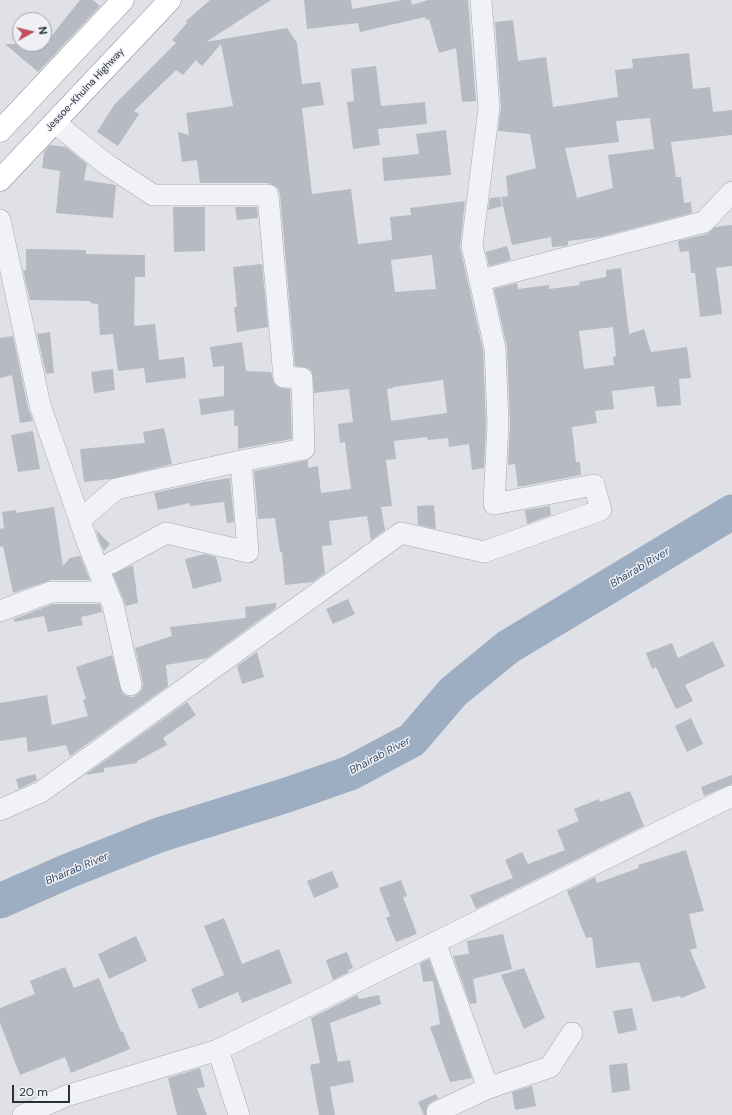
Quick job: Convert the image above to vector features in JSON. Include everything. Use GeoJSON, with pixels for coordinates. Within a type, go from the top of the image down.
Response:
{"type":"FeatureCollection","features":[{"type":"Feature","properties":{"kind":"highway"},"geometry":{"type":"LineString","coordinates":[[0,131],[123,0]]}},
{"type":"Feature","properties":{"kind":"highway","name":"Jessoe-Khulna Highway"},"geometry":{"type":"LineString","coordinates":[[0,180],[170,0]]}},
{"type":"Feature","properties":{"kind":"street"},"geometry":{"type":"LineString","coordinates":[[0,810],[41,792],[401,533],[484,552],[601,510],[594,485],[494,504],[498,424],[495,348],[472,245],[489,108],[480,0]]}},
{"type":"Feature","properties":{"kind":"street"},"geometry":{"type":"LineString","coordinates":[[54,122],[106,164],[152,195],[268,195],[284,378],[302,378],[304,449],[116,488],[80,520]]}},
{"type":"Feature","properties":{"kind":"street"},"geometry":{"type":"LineString","coordinates":[[489,278],[704,222],[732,192]]}},
{"type":"Feature","properties":{"kind":"street"},"geometry":{"type":"LineString","coordinates":[[0,220],[40,404],[80,520],[113,606],[131,685]]}},
{"type":"Feature","properties":{"kind":"street"},"geometry":{"type":"LineString","coordinates":[[111,564],[166,533],[248,552],[241,461]]}},
{"type":"Feature","properties":{"kind":"street"},"geometry":{"type":"LineString","coordinates":[[0,611],[51,592],[107,592]]}},
{"type":"Feature","properties":{"kind":"street"},"geometry":{"type":"LineString","coordinates":[[23,1115],[66,1096],[218,1050],[732,796]]}},
{"type":"Feature","properties":{"kind":"street"},"geometry":{"type":"LineString","coordinates":[[435,942],[488,1088]]}},
{"type":"Feature","properties":{"kind":"street"},"geometry":{"type":"LineString","coordinates":[[437,1112],[488,1088],[550,1067],[572,1034]]}},
{"type":"Feature","properties":{"kind":"street"},"geometry":{"type":"LineString","coordinates":[[218,1050],[239,1115]]}},
{"type":"Feature","properties":{"kind":"building"},"geometry":{"type":"Polygon","coordinates":[[[80,0],[93,0],[100,6],[38,72],[14,52],[52,52],[52,35],[80,0]]]}},
{"type":"Feature","properties":{"kind":"building"},"geometry":{"type":"Polygon","coordinates":[[[210,0],[271,0],[206,42],[287,28],[297,43],[302,84],[320,82],[324,105],[302,108],[312,194],[351,189],[358,244],[392,240],[390,217],[411,215],[410,208],[465,201],[460,247],[483,350],[486,424],[484,468],[472,470],[469,444],[449,447],[448,438],[428,440],[427,437],[394,441],[396,459],[386,460],[392,506],[381,507],[385,530],[371,540],[367,516],[329,521],[332,545],[322,546],[325,573],[313,582],[285,585],[282,552],[280,552],[275,518],[258,519],[254,471],[308,460],[308,468],[318,466],[321,493],[351,489],[345,442],[340,443],[338,424],[353,422],[349,389],[314,393],[312,372],[308,368],[295,366],[280,194],[278,188],[268,183],[200,183],[197,160],[182,162],[178,132],[189,135],[186,113],[233,106],[221,44],[202,66],[196,60],[183,75],[176,70],[134,111],[139,114],[118,146],[97,132],[114,105],[176,43],[172,40],[187,23],[186,21],[210,0]],[[432,255],[391,260],[395,292],[436,289],[432,255]],[[443,380],[387,389],[391,421],[447,413],[443,380]]]}},
{"type":"Feature","properties":{"kind":"building"},"geometry":{"type":"Polygon","coordinates":[[[304,0],[351,0],[352,9],[403,0],[411,0],[412,5],[428,0],[468,0],[476,101],[462,102],[456,48],[439,53],[429,19],[426,20],[425,17],[360,32],[358,23],[307,29],[304,0]]]}},
{"type":"Feature","properties":{"kind":"building"},"geometry":{"type":"Polygon","coordinates":[[[513,20],[518,61],[546,57],[553,107],[618,97],[615,70],[633,68],[632,59],[689,53],[693,89],[710,87],[713,112],[732,110],[732,135],[671,142],[676,177],[681,177],[684,203],[691,202],[692,213],[600,237],[568,241],[568,245],[565,246],[552,247],[551,237],[512,245],[501,197],[508,196],[506,176],[536,168],[530,134],[498,131],[501,107],[495,22],[513,20]],[[650,118],[616,121],[619,142],[565,148],[577,198],[613,188],[608,155],[654,149],[650,118]]]}},
{"type":"Feature","properties":{"kind":"building"},"geometry":{"type":"Polygon","coordinates":[[[5,44],[12,44],[12,50],[5,44]]]}},
{"type":"Feature","properties":{"kind":"building"},"geometry":{"type":"Polygon","coordinates":[[[376,66],[381,106],[425,102],[427,124],[378,129],[380,145],[353,149],[347,102],[354,101],[351,69],[376,66]]]}},
{"type":"Feature","properties":{"kind":"building"},"geometry":{"type":"Polygon","coordinates":[[[446,130],[451,175],[384,181],[382,158],[419,154],[416,134],[446,130]]]}},
{"type":"Feature","properties":{"kind":"building"},"geometry":{"type":"Polygon","coordinates":[[[50,145],[66,147],[87,164],[84,180],[116,185],[113,218],[56,213],[60,171],[42,168],[44,152],[50,145]]]}},
{"type":"Feature","properties":{"kind":"building"},"geometry":{"type":"Polygon","coordinates":[[[500,197],[502,206],[488,210],[490,198],[500,197]]]}},
{"type":"Feature","properties":{"kind":"building"},"geometry":{"type":"Polygon","coordinates":[[[173,207],[205,207],[205,251],[174,252],[173,207]]]}},
{"type":"Feature","properties":{"kind":"building"},"geometry":{"type":"Polygon","coordinates":[[[235,207],[257,207],[258,218],[237,220],[235,207]]]}},
{"type":"Feature","properties":{"kind":"building"},"geometry":{"type":"Polygon","coordinates":[[[732,225],[732,266],[716,268],[722,314],[700,317],[695,273],[691,273],[689,251],[680,252],[678,241],[707,234],[715,227],[732,225]]]}},
{"type":"Feature","properties":{"kind":"building"},"geometry":{"type":"Polygon","coordinates":[[[507,246],[511,260],[489,266],[486,252],[507,246]]]}},
{"type":"Feature","properties":{"kind":"building"},"geometry":{"type":"Polygon","coordinates":[[[26,249],[86,250],[86,254],[145,255],[145,277],[135,277],[134,326],[155,324],[159,360],[184,357],[186,378],[146,383],[144,368],[118,371],[113,334],[100,335],[98,304],[90,303],[90,301],[30,300],[23,270],[26,270],[26,249]]]}},
{"type":"Feature","properties":{"kind":"building"},"geometry":{"type":"Polygon","coordinates":[[[262,264],[268,327],[237,332],[234,307],[237,307],[233,267],[262,264]]]}},
{"type":"Feature","properties":{"kind":"building"},"geometry":{"type":"Polygon","coordinates":[[[621,268],[629,334],[644,329],[651,352],[687,347],[691,378],[679,379],[681,405],[657,407],[654,386],[612,391],[614,409],[595,411],[597,423],[572,427],[576,462],[580,462],[581,475],[518,487],[515,464],[508,465],[510,424],[507,347],[494,289],[517,283],[518,289],[549,285],[549,289],[580,285],[579,282],[606,277],[606,270],[621,268]],[[613,327],[579,331],[584,369],[614,365],[613,357],[616,356],[613,327]]]}},
{"type":"Feature","properties":{"kind":"building"},"geometry":{"type":"Polygon","coordinates":[[[50,332],[54,373],[46,374],[37,334],[50,332]]]}},
{"type":"Feature","properties":{"kind":"building"},"geometry":{"type":"Polygon","coordinates":[[[13,336],[28,408],[33,421],[20,423],[12,375],[0,378],[0,338],[13,336]]]}},
{"type":"Feature","properties":{"kind":"building"},"geometry":{"type":"Polygon","coordinates":[[[242,342],[246,371],[271,372],[274,383],[278,387],[290,389],[292,439],[238,449],[238,426],[234,426],[234,410],[201,415],[199,399],[224,396],[224,366],[213,367],[210,347],[242,342]]]}},
{"type":"Feature","properties":{"kind":"building"},"geometry":{"type":"Polygon","coordinates":[[[113,369],[115,390],[94,393],[91,372],[113,369]]]}},
{"type":"Feature","properties":{"kind":"building"},"geometry":{"type":"Polygon","coordinates":[[[164,428],[172,464],[111,479],[84,482],[80,449],[145,443],[143,432],[164,428]]]}},
{"type":"Feature","properties":{"kind":"building"},"geometry":{"type":"Polygon","coordinates":[[[33,431],[40,469],[18,472],[11,435],[33,431]]]}},
{"type":"Feature","properties":{"kind":"building"},"geometry":{"type":"Polygon","coordinates":[[[230,478],[234,522],[227,523],[224,502],[190,506],[190,503],[158,510],[154,493],[230,478]]]}},
{"type":"Feature","properties":{"kind":"building"},"geometry":{"type":"Polygon","coordinates":[[[434,505],[436,529],[418,525],[417,506],[434,505]]]}},
{"type":"Feature","properties":{"kind":"building"},"geometry":{"type":"Polygon","coordinates":[[[550,506],[551,515],[527,524],[525,510],[550,506]]]}},
{"type":"Feature","properties":{"kind":"building"},"geometry":{"type":"Polygon","coordinates":[[[54,507],[63,566],[70,558],[80,556],[90,580],[51,580],[13,593],[3,546],[0,547],[0,529],[4,528],[2,512],[16,510],[16,513],[54,507]]]}},
{"type":"Feature","properties":{"kind":"building"},"geometry":{"type":"Polygon","coordinates":[[[96,530],[110,544],[104,551],[99,540],[96,530]]]}},
{"type":"Feature","properties":{"kind":"building"},"geometry":{"type":"Polygon","coordinates":[[[205,554],[216,557],[222,581],[193,589],[185,559],[205,554]]]}},
{"type":"Feature","properties":{"kind":"building"},"geometry":{"type":"Polygon","coordinates":[[[133,565],[138,603],[126,606],[113,574],[133,565]]]}},
{"type":"Feature","properties":{"kind":"building"},"geometry":{"type":"Polygon","coordinates":[[[348,599],[355,614],[333,624],[326,609],[348,599]]]}},
{"type":"Feature","properties":{"kind":"building"},"geometry":{"type":"Polygon","coordinates":[[[276,603],[276,608],[207,658],[166,665],[168,686],[70,756],[66,745],[28,752],[26,737],[0,741],[0,703],[47,695],[52,725],[88,716],[83,700],[86,699],[76,667],[112,655],[122,693],[127,696],[134,697],[139,694],[143,683],[135,648],[172,636],[170,627],[246,618],[245,607],[276,603]]]}},
{"type":"Feature","properties":{"kind":"building"},"geometry":{"type":"Polygon","coordinates":[[[53,604],[100,604],[102,612],[81,617],[83,625],[48,632],[44,616],[14,622],[14,619],[53,604]]]}},
{"type":"Feature","properties":{"kind":"building"},"geometry":{"type":"Polygon","coordinates":[[[713,641],[725,666],[685,685],[693,701],[676,709],[656,667],[652,669],[646,653],[672,643],[678,658],[713,641]]]}},
{"type":"Feature","properties":{"kind":"building"},"geometry":{"type":"Polygon","coordinates":[[[257,652],[264,677],[242,684],[237,666],[257,652]]]}},
{"type":"Feature","properties":{"kind":"building"},"geometry":{"type":"Polygon","coordinates":[[[187,702],[196,715],[163,738],[167,745],[137,761],[137,763],[104,768],[104,772],[85,775],[187,702]]]}},
{"type":"Feature","properties":{"kind":"building"},"geometry":{"type":"Polygon","coordinates":[[[691,718],[703,744],[687,752],[675,726],[691,718]]]}},
{"type":"Feature","properties":{"kind":"building"},"geometry":{"type":"Polygon","coordinates":[[[35,774],[37,780],[19,789],[16,779],[35,774]]]}},
{"type":"Feature","properties":{"kind":"building"},"geometry":{"type":"Polygon","coordinates":[[[732,775],[732,784],[704,796],[701,787],[732,775]]]}},
{"type":"Feature","properties":{"kind":"building"},"geometry":{"type":"Polygon","coordinates":[[[630,791],[644,826],[476,909],[470,895],[513,878],[505,860],[522,852],[528,864],[565,850],[557,830],[579,821],[574,809],[599,799],[600,802],[630,791]]]}},
{"type":"Feature","properties":{"kind":"building"},"geometry":{"type":"Polygon","coordinates":[[[686,850],[704,911],[689,914],[697,948],[690,950],[706,988],[681,998],[680,996],[653,1002],[639,962],[596,968],[592,937],[586,938],[567,891],[595,877],[597,883],[639,868],[638,865],[686,850]]]}},
{"type":"Feature","properties":{"kind":"building"},"geometry":{"type":"Polygon","coordinates":[[[332,871],[339,887],[314,898],[307,881],[332,871]]]}},
{"type":"Feature","properties":{"kind":"building"},"geometry":{"type":"Polygon","coordinates":[[[401,880],[407,896],[403,897],[417,934],[396,942],[386,918],[390,916],[379,888],[401,880]]]}},
{"type":"Feature","properties":{"kind":"building"},"geometry":{"type":"Polygon","coordinates":[[[224,918],[242,964],[279,949],[292,983],[242,1003],[238,992],[199,1009],[191,989],[224,975],[204,926],[224,918]]]}},
{"type":"Feature","properties":{"kind":"building"},"geometry":{"type":"Polygon","coordinates":[[[503,934],[512,969],[473,979],[477,1003],[470,1004],[453,956],[469,954],[467,941],[503,934]]]}},
{"type":"Feature","properties":{"kind":"building"},"geometry":{"type":"Polygon","coordinates":[[[136,936],[147,961],[109,979],[98,954],[136,936]]]}},
{"type":"Feature","properties":{"kind":"building"},"geometry":{"type":"Polygon","coordinates":[[[347,952],[353,968],[348,970],[349,972],[333,980],[326,960],[347,952]]]}},
{"type":"Feature","properties":{"kind":"building"},"geometry":{"type":"Polygon","coordinates":[[[429,959],[472,1078],[450,1082],[430,1027],[440,1024],[433,981],[423,982],[420,963],[429,959]]]}},
{"type":"Feature","properties":{"kind":"building"},"geometry":{"type":"Polygon","coordinates":[[[65,967],[74,988],[99,978],[121,1032],[123,1032],[130,1049],[71,1073],[65,1057],[20,1075],[0,1023],[0,1008],[35,994],[30,981],[65,967]]]}},
{"type":"Feature","properties":{"kind":"building"},"geometry":{"type":"Polygon","coordinates":[[[524,968],[545,1018],[524,1029],[501,975],[524,968]]]}},
{"type":"Feature","properties":{"kind":"building"},"geometry":{"type":"Polygon","coordinates":[[[357,995],[359,999],[379,995],[381,1004],[330,1023],[338,1062],[350,1060],[354,1082],[330,1087],[335,1115],[319,1115],[310,1065],[320,1063],[311,1018],[357,995]]]}},
{"type":"Feature","properties":{"kind":"building"},"geometry":{"type":"Polygon","coordinates":[[[632,1008],[637,1030],[618,1034],[613,1011],[632,1008]]]}},
{"type":"Feature","properties":{"kind":"building"},"geometry":{"type":"Polygon","coordinates":[[[627,1063],[630,1090],[612,1093],[609,1065],[627,1063]]]}},
{"type":"Feature","properties":{"kind":"building"},"geometry":{"type":"Polygon","coordinates":[[[200,1068],[205,1087],[197,1088],[207,1115],[177,1115],[168,1078],[200,1068]]]}},
{"type":"Feature","properties":{"kind":"building"},"geometry":{"type":"Polygon","coordinates":[[[532,1086],[536,1106],[515,1110],[512,1092],[532,1086]]]}},
{"type":"Feature","properties":{"kind":"building"},"geometry":{"type":"Polygon","coordinates":[[[436,1094],[438,1098],[427,1105],[426,1115],[424,1115],[418,1102],[436,1094]]]}},
{"type":"Feature","properties":{"kind":"waterway","name":"Bhairab River"},"geometry":{"type":"LineString","coordinates":[[0,901],[68,871],[159,835],[287,795],[350,773],[412,740],[453,692],[508,647],[732,512]]}}]}
